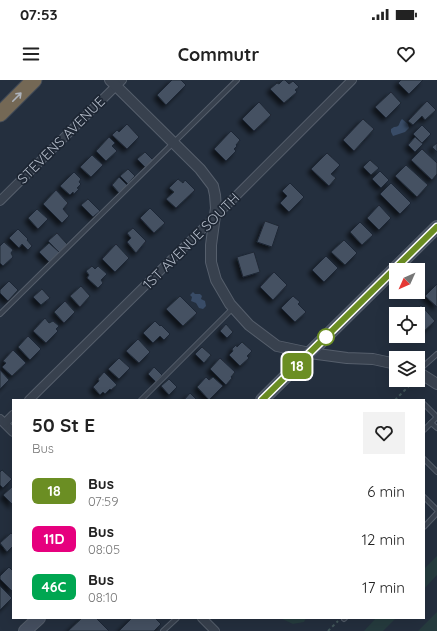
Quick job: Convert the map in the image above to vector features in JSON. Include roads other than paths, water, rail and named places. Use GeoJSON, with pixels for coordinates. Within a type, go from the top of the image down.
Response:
{"type":"FeatureCollection","features":[{"type":"Feature","properties":{"kind":"highway"},"geometry":{"type":"LineString","coordinates":[[0,114],[34,80]]}},
{"type":"Feature","properties":{"kind":"main road"},"geometry":{"type":"LineString","coordinates":[[263,399],[437,227]]}},
{"type":"Feature","properties":{"kind":"main road"},"geometry":{"type":"LineString","coordinates":[[26,631],[38,619]]}},
{"type":"Feature","properties":{"kind":"street","name":"1ST AVENUE SOUTH"},"geometry":{"type":"LineString","coordinates":[[30,399],[352,80]]}},
{"type":"Feature","properties":{"kind":"street"},"geometry":{"type":"LineString","coordinates":[[116,82],[200,169],[213,186],[215,195],[215,217],[211,245],[211,262],[216,280],[233,308],[249,324],[277,346],[310,353],[347,358],[373,359],[389,362]]}},
{"type":"Feature","properties":{"kind":"street","name":"STEVENS AVENUE"},"geometry":{"type":"LineString","coordinates":[[0,201],[116,82]]}},
{"type":"Feature","properties":{"kind":"street"},"geometry":{"type":"LineString","coordinates":[[425,376],[437,384]]}},
{"type":"Feature","properties":{"kind":"street"},"geometry":{"type":"LineString","coordinates":[[12,416],[2,421],[12,431]]}},
{"type":"Feature","properties":{"kind":"street"},"geometry":{"type":"LineString","coordinates":[[203,619],[215,631]]}},
{"type":"Feature","properties":{"kind":"lane"},"geometry":{"type":"LineString","coordinates":[[0,314],[237,80]]}},
{"type":"Feature","properties":{"kind":"lane"},"geometry":{"type":"LineString","coordinates":[[142,399],[233,308]]}},
{"type":"Feature","properties":{"kind":"lane"},"geometry":{"type":"LineString","coordinates":[[425,365],[437,354]]}},
{"type":"Feature","properties":{"kind":"lane"},"geometry":{"type":"LineString","coordinates":[[425,405],[437,417],[425,429]]}},
{"type":"Feature","properties":{"kind":"lane"},"geometry":{"type":"LineString","coordinates":[[431,423],[437,428]]}},
{"type":"Feature","properties":{"kind":"lane"},"geometry":{"type":"LineString","coordinates":[[425,460],[437,472]]}},
{"type":"Feature","properties":{"kind":"lane"},"geometry":{"type":"LineString","coordinates":[[425,498],[437,510]]}},
{"type":"Feature","properties":{"kind":"lane"},"geometry":{"type":"LineString","coordinates":[[425,526],[437,513]]}},
{"type":"Feature","properties":{"kind":"lane"},"geometry":{"type":"LineString","coordinates":[[164,631],[176,619]]}},
{"type":"Feature","properties":{"kind":"water"},"geometry":{"type":"Polygon","coordinates":[[[402,119],[408,124],[409,128],[405,132],[393,136],[391,129],[399,126],[402,119]]]}},
{"type":"Feature","properties":{"kind":"water"},"geometry":{"type":"Polygon","coordinates":[[[193,292],[195,294],[200,294],[202,296],[201,299],[205,301],[206,306],[203,309],[199,308],[196,303],[191,301],[192,297],[190,295],[193,292]]]}}]}
